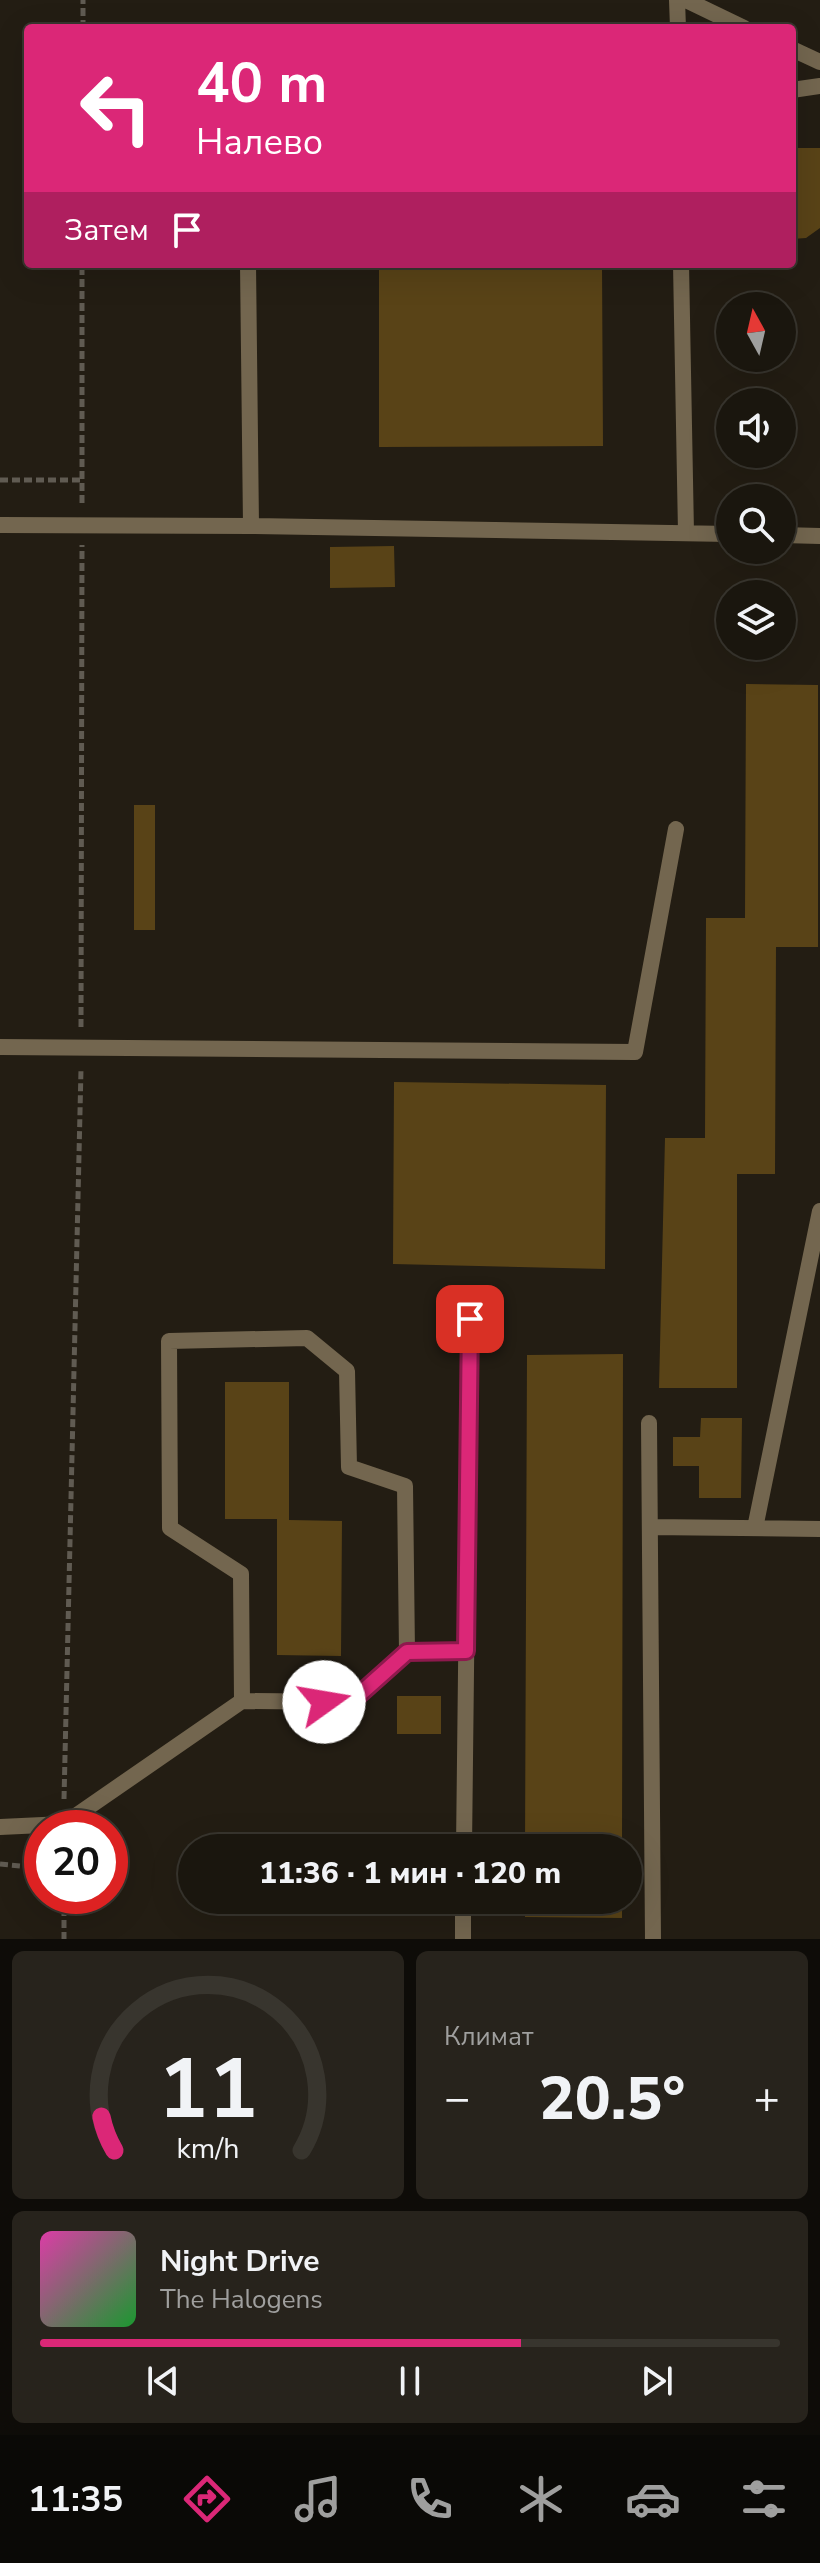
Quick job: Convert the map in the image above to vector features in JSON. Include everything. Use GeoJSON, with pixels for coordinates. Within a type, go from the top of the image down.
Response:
{"type":"FeatureCollection","features":[{"type":"Feature","properties":{"kind":"lane"},"geometry":{"type":"LineString","coordinates":[[677,0],[678,24]]}},
{"type":"Feature","properties":{"kind":"lane"},"geometry":{"type":"LineString","coordinates":[[686,0],[736,24]]}},
{"type":"Feature","properties":{"kind":"lane"},"geometry":{"type":"LineString","coordinates":[[796,51],[820,62]]}},
{"type":"Feature","properties":{"kind":"lane"},"geometry":{"type":"LineString","coordinates":[[796,89],[820,86]]}},
{"type":"Feature","properties":{"kind":"lane"},"geometry":{"type":"LineString","coordinates":[[248,268],[251,526]]}},
{"type":"Feature","properties":{"kind":"lane"},"geometry":{"type":"LineString","coordinates":[[681,268],[686,533]]}},
{"type":"Feature","properties":{"kind":"lane"},"geometry":{"type":"LineString","coordinates":[[0,525],[716,534]]}},
{"type":"Feature","properties":{"kind":"lane"},"geometry":{"type":"LineString","coordinates":[[796,535],[820,536]]}},
{"type":"Feature","properties":{"kind":"lane"},"geometry":{"type":"LineString","coordinates":[[0,1047],[635,1052],[676,829]]}},
{"type":"Feature","properties":{"kind":"lane"},"geometry":{"type":"LineString","coordinates":[[755,1528],[820,1211]]}},
{"type":"Feature","properties":{"kind":"lane"},"geometry":{"type":"LineString","coordinates":[[464,1834],[470,1319]]}},
{"type":"Feature","properties":{"kind":"lane"},"geometry":{"type":"LineString","coordinates":[[242,1701],[241,1574],[170,1528],[169,1341],[307,1338],[347,1371],[349,1467],[405,1486],[407,1652]]}},
{"type":"Feature","properties":{"kind":"lane"},"geometry":{"type":"LineString","coordinates":[[649,1423],[653,1939]]}},
{"type":"Feature","properties":{"kind":"lane"},"geometry":{"type":"LineString","coordinates":[[650,1527],[820,1529]]}},
{"type":"Feature","properties":{"kind":"lane"},"geometry":{"type":"LineString","coordinates":[[0,1827],[64,1824],[242,1701],[351,1702],[407,1652],[466,1651]]}},
{"type":"Feature","properties":{"kind":"lane"},"geometry":{"type":"LineString","coordinates":[[463,1914],[463,1939]]}},
{"type":"Feature","properties":{"kind":"path"},"geometry":{"type":"LineString","coordinates":[[83,0],[83,24]]}},
{"type":"Feature","properties":{"kind":"path"},"geometry":{"type":"LineString","coordinates":[[0,480],[82,480]]}},
{"type":"Feature","properties":{"kind":"path"},"geometry":{"type":"LineString","coordinates":[[0,1864],[24,1866]]}},
{"type":"Feature","properties":{"kind":"path"},"geometry":{"type":"LineString","coordinates":[[64,1914],[64,1939]]}},
{"type":"Feature","properties":{"kind":"building"},"geometry":{"type":"Polygon","coordinates":[[[796,148],[820,148],[820,228],[806,238],[796,239],[796,148]]]}},
{"type":"Feature","properties":{"kind":"building"},"geometry":{"type":"Polygon","coordinates":[[[379,268],[602,268],[603,446],[379,447],[379,268]]]}},
{"type":"Feature","properties":{"kind":"building"},"geometry":{"type":"Polygon","coordinates":[[[394,546],[395,587],[330,588],[330,547],[394,546]]]}},
{"type":"Feature","properties":{"kind":"building"},"geometry":{"type":"Polygon","coordinates":[[[746,684],[818,685],[818,947],[776,947],[775,1174],[737,1174],[737,1388],[659,1388],[665,1138],[705,1138],[706,918],[745,918],[746,684]]]}},
{"type":"Feature","properties":{"kind":"building"},"geometry":{"type":"Polygon","coordinates":[[[134,805],[155,805],[155,930],[134,930],[134,805]]]}},
{"type":"Feature","properties":{"kind":"building"},"geometry":{"type":"Polygon","coordinates":[[[394,1082],[606,1085],[605,1269],[393,1264],[394,1082]]]}},
{"type":"Feature","properties":{"kind":"building"},"geometry":{"type":"Polygon","coordinates":[[[623,1354],[622,1834],[525,1834],[527,1355],[623,1354]]]}},
{"type":"Feature","properties":{"kind":"building"},"geometry":{"type":"Polygon","coordinates":[[[225,1382],[289,1382],[289,1520],[342,1521],[341,1656],[277,1655],[277,1519],[225,1519],[225,1382]]]}},
{"type":"Feature","properties":{"kind":"building"},"geometry":{"type":"Polygon","coordinates":[[[701,1418],[742,1418],[741,1498],[699,1498],[699,1466],[673,1466],[673,1437],[700,1437],[701,1418]]]}},
{"type":"Feature","properties":{"kind":"building"},"geometry":{"type":"Polygon","coordinates":[[[397,1696],[441,1696],[441,1734],[397,1734],[397,1696]]]}},
{"type":"Feature","properties":{"kind":"building"},"geometry":{"type":"Polygon","coordinates":[[[525,1914],[622,1914],[622,1918],[525,1917],[525,1914]]]}},
{"type":"Feature","properties":{"kind":"route"},"geometry":{"type":"LineString","coordinates":[[324,1702],[351,1702],[407,1652],[466,1651],[470,1319]]}}]}
